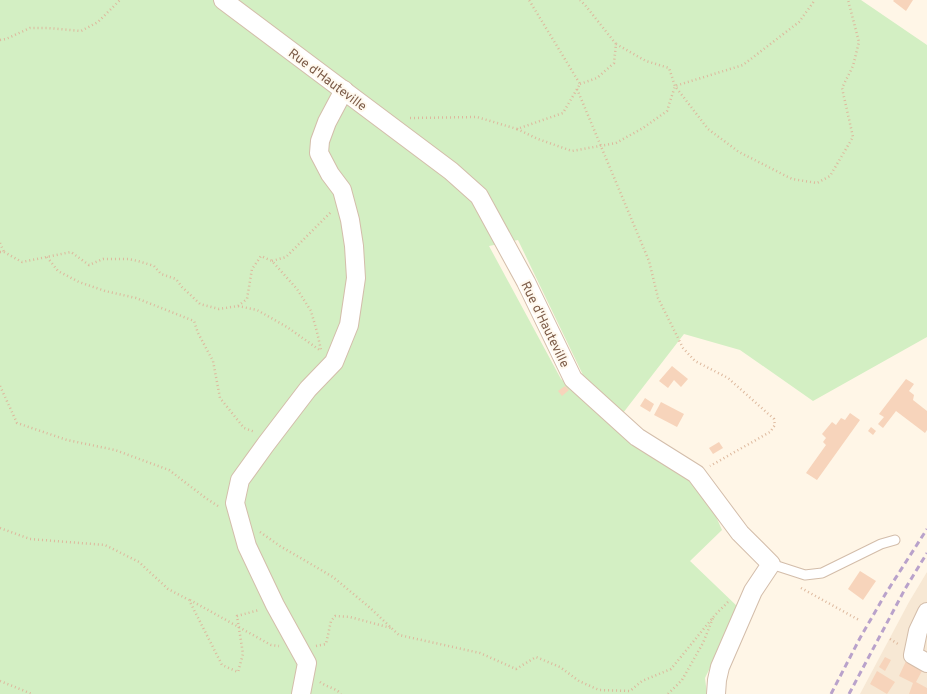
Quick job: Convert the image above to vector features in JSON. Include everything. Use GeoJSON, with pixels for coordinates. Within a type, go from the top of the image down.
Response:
{"type":"FeatureCollection","features":[{"type":"Feature","properties":{"kind":"street","name":"Rue d'Hauteville"},"geometry":{"type":"LineString","coordinates":[[223,0],[451,171],[479,196],[526,282],[573,379],[637,437],[696,474],[740,533],[771,564]]}},
{"type":"Feature","properties":{"kind":"street"},"geometry":{"type":"LineString","coordinates":[[301,694],[307,663],[275,605],[247,546],[235,503],[240,480],[308,389],[327,357],[349,325],[356,278],[351,227],[342,190],[330,174],[320,153],[320,141],[327,122],[344,90]]}},
{"type":"Feature","properties":{"kind":"street"},"geometry":{"type":"LineString","coordinates":[[716,694],[720,667],[753,591],[771,564]]}},
{"type":"Feature","properties":{"kind":"street"},"geometry":{"type":"LineString","coordinates":[[927,612],[918,631],[913,655],[927,663]]}},
{"type":"Feature","properties":{"kind":"lane","name":"Rue d'Hauteville"},"geometry":{"type":"LineString","coordinates":[[771,564],[805,575],[822,573],[881,544],[895,540]]}},
{"type":"Feature","properties":{"kind":"path"},"geometry":{"type":"LineString","coordinates":[[0,40],[30,28],[81,31],[98,22],[120,0]]}},
{"type":"Feature","properties":{"kind":"path"},"geometry":{"type":"LineString","coordinates":[[529,0],[580,84]]}},
{"type":"Feature","properties":{"kind":"path"},"geometry":{"type":"LineString","coordinates":[[580,0],[616,44],[646,62],[669,68],[676,86],[708,129],[739,152],[792,179],[817,183],[830,176],[853,137],[842,88],[853,66],[859,42],[848,0]]}},
{"type":"Feature","properties":{"kind":"path"},"geometry":{"type":"LineString","coordinates":[[676,86],[743,65],[799,22],[815,0]]}},
{"type":"Feature","properties":{"kind":"path"},"geometry":{"type":"LineString","coordinates":[[517,129],[563,113],[580,84],[597,78],[614,63],[616,44]]}},
{"type":"Feature","properties":{"kind":"path"},"geometry":{"type":"LineString","coordinates":[[382,119],[477,117],[517,129],[538,139],[572,151],[616,143],[643,128],[667,111],[676,86]]}},
{"type":"Feature","properties":{"kind":"path"},"geometry":{"type":"LineString","coordinates":[[577,89],[649,262],[658,298],[683,348],[695,361],[728,378],[774,419],[775,425],[770,432],[696,474]]}},
{"type":"Feature","properties":{"kind":"path"},"geometry":{"type":"LineString","coordinates":[[272,261],[286,257],[317,225],[345,200]]}},
{"type":"Feature","properties":{"kind":"path"},"geometry":{"type":"LineString","coordinates":[[0,243],[2,252],[22,262],[71,252],[88,265],[104,259],[128,259],[154,266],[161,274],[176,279],[182,287],[200,304],[219,309],[238,306],[257,310],[287,327],[327,357]]}},
{"type":"Feature","properties":{"kind":"path"},"geometry":{"type":"LineString","coordinates":[[238,306],[247,299],[252,269],[261,256],[272,261],[297,289],[311,311],[327,357]]}},
{"type":"Feature","properties":{"kind":"path"},"geometry":{"type":"LineString","coordinates":[[48,257],[58,271],[79,282],[106,291],[136,298],[194,321],[198,333],[213,361],[220,398],[244,428],[271,437]]}},
{"type":"Feature","properties":{"kind":"path"},"geometry":{"type":"LineString","coordinates":[[0,386],[17,423],[67,440],[115,450],[169,470],[207,499],[239,517],[280,546],[333,577],[369,607],[398,635],[480,653],[516,669],[536,657],[560,667],[579,681],[598,690],[630,691],[642,681],[671,669],[715,615],[734,597],[753,591]]}},
{"type":"Feature","properties":{"kind":"path"},"geometry":{"type":"LineString","coordinates":[[0,528],[30,539],[105,545],[139,562],[168,589],[271,645],[299,649],[326,644],[331,621],[335,616],[350,617],[392,628]]}},
{"type":"Feature","properties":{"kind":"path"},"geometry":{"type":"LineString","coordinates":[[189,600],[222,665],[238,672],[243,654],[236,616],[275,605]]}},
{"type":"Feature","properties":{"kind":"path"},"geometry":{"type":"LineString","coordinates":[[833,605],[859,620]]}},
{"type":"Feature","properties":{"kind":"path"},"geometry":{"type":"LineString","coordinates":[[668,694],[682,680],[703,643],[715,615]]}},
{"type":"Feature","properties":{"kind":"path"},"geometry":{"type":"LineString","coordinates":[[890,639],[903,647]]}},
{"type":"Feature","properties":{"kind":"path"},"geometry":{"type":"LineString","coordinates":[[305,670],[325,685],[341,694]]}},
{"type":"Feature","properties":{"kind":"path"},"geometry":{"type":"LineString","coordinates":[[0,681],[32,694]]}},
{"type":"Feature","properties":{"kind":"path"},"geometry":{"type":"LineString","coordinates":[[605,690],[612,694]]}},
{"type":"Feature","properties":{"kind":"shaded area"},"geometry":{"type":"Polygon","coordinates":[[[927,572],[927,694],[860,694],[909,602],[927,572]]]}},
{"type":"Feature","properties":{"kind":"green space"},"geometry":{"type":"Polygon","coordinates":[[[0,0],[861,0],[927,45],[927,337],[813,401],[740,350],[684,334],[623,413],[583,375],[518,240],[489,246],[561,379],[637,447],[693,481],[710,503],[722,530],[690,561],[739,608],[705,678],[707,694],[0,694],[0,0]]]}},
{"type":"Feature","properties":{"kind":"building"},"geometry":{"type":"Polygon","coordinates":[[[913,0],[906,11],[893,1],[913,0]]]}},
{"type":"Feature","properties":{"kind":"building"},"geometry":{"type":"Polygon","coordinates":[[[672,366],[688,379],[681,387],[674,380],[668,388],[659,381],[672,366]]]}},
{"type":"Feature","properties":{"kind":"building"},"geometry":{"type":"Polygon","coordinates":[[[906,379],[914,384],[909,391],[914,395],[913,400],[927,411],[927,430],[925,433],[896,411],[883,428],[878,424],[884,417],[879,414],[906,379]]]}},
{"type":"Feature","properties":{"kind":"building"},"geometry":{"type":"Polygon","coordinates":[[[565,386],[569,390],[562,396],[558,391],[565,386]]]}},
{"type":"Feature","properties":{"kind":"building"},"geometry":{"type":"Polygon","coordinates":[[[645,398],[654,404],[650,412],[640,406],[645,398]]]}},
{"type":"Feature","properties":{"kind":"building"},"geometry":{"type":"Polygon","coordinates":[[[661,402],[684,414],[677,427],[654,415],[661,402]]]}},
{"type":"Feature","properties":{"kind":"building"},"geometry":{"type":"Polygon","coordinates":[[[850,413],[860,420],[817,480],[806,473],[826,445],[823,442],[826,438],[822,434],[832,422],[836,425],[841,418],[845,420],[850,413]]]}},
{"type":"Feature","properties":{"kind":"building"},"geometry":{"type":"Polygon","coordinates":[[[871,427],[876,431],[873,435],[868,431],[871,427]]]}},
{"type":"Feature","properties":{"kind":"building"},"geometry":{"type":"Polygon","coordinates":[[[719,442],[723,448],[713,454],[709,448],[719,442]]]}},
{"type":"Feature","properties":{"kind":"building"},"geometry":{"type":"Polygon","coordinates":[[[860,571],[876,581],[863,600],[848,589],[860,571]]]}},
{"type":"Feature","properties":{"kind":"building"},"geometry":{"type":"Polygon","coordinates":[[[885,657],[891,660],[885,671],[879,667],[885,657]]]}},
{"type":"Feature","properties":{"kind":"building"},"geometry":{"type":"Polygon","coordinates":[[[907,659],[923,669],[916,682],[927,688],[927,694],[909,694],[913,683],[899,676],[907,659]]]}},
{"type":"Feature","properties":{"kind":"building"},"geometry":{"type":"Polygon","coordinates":[[[877,671],[895,682],[887,694],[870,684],[877,671]]]}},
{"type":"Feature","properties":{"kind":"railway"},"geometry":{"type":"LineString","coordinates":[[831,694],[860,638],[886,593],[927,529]]}},
{"type":"Feature","properties":{"kind":"railway"},"geometry":{"type":"LineString","coordinates":[[849,694],[905,589],[927,553]]}}]}
